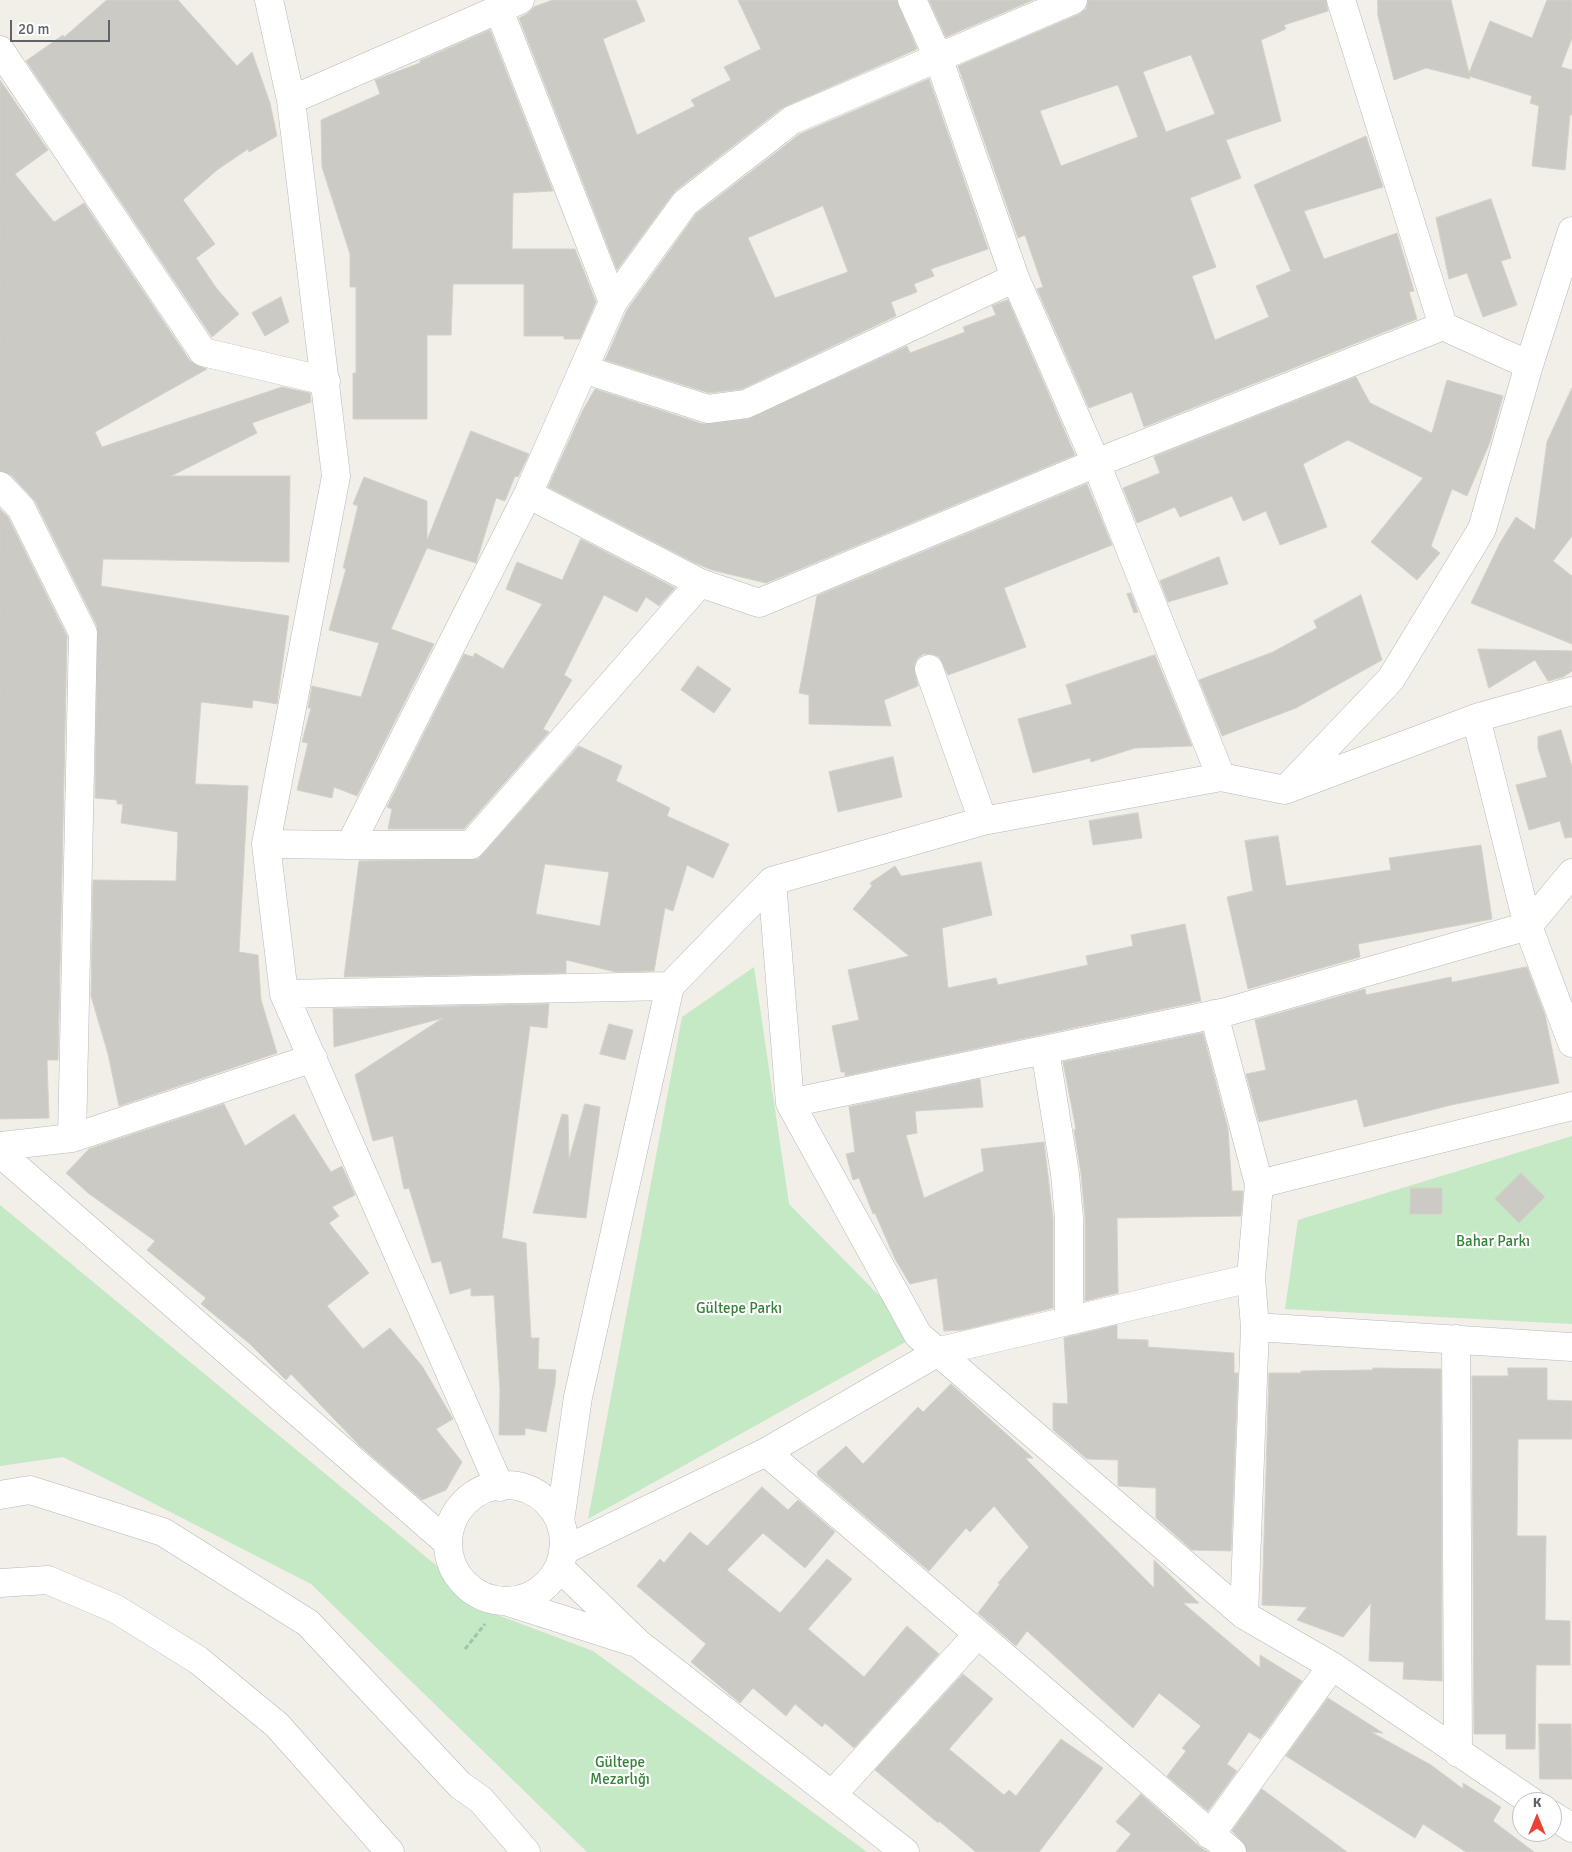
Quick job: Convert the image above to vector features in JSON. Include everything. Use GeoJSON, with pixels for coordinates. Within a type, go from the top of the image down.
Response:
{"type":"FeatureCollection","features":[{"type":"Feature","properties":{"kind":"street"},"geometry":{"type":"LineString","coordinates":[[269,0],[291,100],[336,476],[266,844],[284,994],[500,1488]]}},
{"type":"Feature","properties":{"kind":"street"},"geometry":{"type":"LineString","coordinates":[[912,0],[938,57],[1015,278],[1096,463],[1221,777]]}},
{"type":"Feature","properties":{"kind":"street"},"geometry":{"type":"LineString","coordinates":[[350,845],[528,494],[613,302],[685,203],[792,120],[1073,0]]}},
{"type":"Feature","properties":{"kind":"street"},"geometry":{"type":"LineString","coordinates":[[1341,0],[1443,326]]}},
{"type":"Feature","properties":{"kind":"street"},"geometry":{"type":"LineString","coordinates":[[291,100],[509,5],[613,302]]}},
{"type":"Feature","properties":{"kind":"street"},"geometry":{"type":"LineString","coordinates":[[0,50],[203,352],[326,381]]}},
{"type":"Feature","properties":{"kind":"street"},"geometry":{"type":"LineString","coordinates":[[1286,790],[1391,679],[1482,529],[1529,365],[1572,231]]}},
{"type":"Feature","properties":{"kind":"street"},"geometry":{"type":"LineString","coordinates":[[583,369],[708,409],[746,404],[1015,278]]}},
{"type":"Feature","properties":{"kind":"street"},"geometry":{"type":"LineString","coordinates":[[528,494],[700,582],[759,603],[1096,463],[1443,326],[1529,365]]}},
{"type":"Feature","properties":{"kind":"street"},"geometry":{"type":"LineString","coordinates":[[0,486],[21,508],[82,634],[72,1138]]}},
{"type":"Feature","properties":{"kind":"street"},"geometry":{"type":"LineString","coordinates":[[266,844],[471,845],[700,582]]}},
{"type":"Feature","properties":{"kind":"street"},"geometry":{"type":"LineString","coordinates":[[929,669],[983,820]]}},
{"type":"Feature","properties":{"kind":"street"},"geometry":{"type":"LineString","coordinates":[[560,1521],[578,1397],[670,986],[772,881],[983,820],[1221,777],[1286,790],[1476,718],[1572,690]]}},
{"type":"Feature","properties":{"kind":"street"},"geometry":{"type":"LineString","coordinates":[[1476,718],[1528,926],[1562,986],[1572,1043]]}},
{"type":"Feature","properties":{"kind":"street"},"geometry":{"type":"LineString","coordinates":[[790,1103],[1214,1014],[1528,926],[1572,873]]}},
{"type":"Feature","properties":{"kind":"street"},"geometry":{"type":"LineString","coordinates":[[772,881],[790,1103],[918,1335],[940,1351],[1244,1615],[1332,1666],[1517,1792]]}},
{"type":"Feature","properties":{"kind":"street"},"geometry":{"type":"LineString","coordinates":[[284,994],[670,986]]}},
{"type":"Feature","properties":{"kind":"street"},"geometry":{"type":"LineString","coordinates":[[1214,1014],[1259,1184],[1252,1278],[1255,1327],[1244,1615]]}},
{"type":"Feature","properties":{"kind":"street"},"geometry":{"type":"LineString","coordinates":[[1045,1050],[1065,1174],[1069,1218],[1069,1321]]}},
{"type":"Feature","properties":{"kind":"street"},"geometry":{"type":"LineString","coordinates":[[0,1146],[72,1138],[313,1058]]}},
{"type":"Feature","properties":{"kind":"street"},"geometry":{"type":"LineString","coordinates":[[1259,1184],[1572,1106]]}},
{"type":"Feature","properties":{"kind":"street"},"geometry":{"type":"LineString","coordinates":[[0,1153],[448,1543]]}},
{"type":"Feature","properties":{"kind":"street"},"geometry":{"type":"LineString","coordinates":[[561,1559],[766,1452],[940,1351],[1252,1278]]}},
{"type":"Feature","properties":{"kind":"street"},"geometry":{"type":"LineString","coordinates":[[1255,1327],[1572,1347]]}},
{"type":"Feature","properties":{"kind":"street"},"geometry":{"type":"LineString","coordinates":[[1456,1339],[1456,1665],[1458,1753]]}},
{"type":"Feature","properties":{"kind":"street"},"geometry":{"type":"LineString","coordinates":[[766,1452],[1225,1848],[1332,1666]]}},
{"type":"Feature","properties":{"kind":"street"},"geometry":{"type":"LineString","coordinates":[[505,1601],[522,1599],[537,1592],[549,1581],[561,1559],[564,1536],[560,1521],[551,1506],[538,1495],[523,1488],[488,1487],[472,1495],[459,1508],[450,1525],[448,1543],[450,1560],[458,1577],[471,1589],[487,1598],[505,1601],[639,1644]]}},
{"type":"Feature","properties":{"kind":"street"},"geometry":{"type":"LineString","coordinates":[[0,1495],[30,1490],[163,1532],[308,1622],[460,1785],[481,1800],[526,1852]]}},
{"type":"Feature","properties":{"kind":"street"},"geometry":{"type":"LineString","coordinates":[[561,1559],[639,1644],[905,1852]]}},
{"type":"Feature","properties":{"kind":"street"},"geometry":{"type":"LineString","coordinates":[[0,1582],[48,1580],[116,1609],[198,1660],[277,1725],[390,1852]]}},
{"type":"Feature","properties":{"kind":"street"},"geometry":{"type":"LineString","coordinates":[[832,1795],[978,1634]]}},
{"type":"Feature","properties":{"kind":"green space","name":"Gültepe Parkı"},"geometry":{"type":"Polygon","coordinates":[[[754,967],[789,1204],[918,1335],[588,1519],[682,1017],[754,967]]]}},
{"type":"Feature","properties":{"kind":"green space","name":"Bahar Parkı"},"geometry":{"type":"Polygon","coordinates":[[[1572,1136],[1572,1324],[1285,1309],[1298,1220],[1572,1136]]]}},
{"type":"Feature","properties":{"kind":"green space","name":"Gültepe Mezarlığı"},"geometry":{"type":"Polygon","coordinates":[[[0,1205],[495,1614],[593,1651],[867,1852],[587,1852],[311,1584],[63,1457],[0,1466],[0,1205]]]}},
{"type":"Feature","properties":{"kind":"building"},"geometry":{"type":"Polygon","coordinates":[[[107,0],[178,0],[237,66],[252,52],[270,103],[277,136],[249,152],[248,149],[217,170],[183,200],[215,244],[196,258],[217,289],[239,314],[212,337],[26,61],[63,35],[64,37],[107,0]]]}},
{"type":"Feature","properties":{"kind":"building"},"geometry":{"type":"Polygon","coordinates":[[[553,0],[636,0],[645,21],[603,39],[637,135],[695,106],[691,100],[731,80],[724,67],[761,49],[738,0],[897,0],[917,49],[782,108],[675,191],[617,270],[519,18],[527,14],[534,7],[553,0]]]}},
{"type":"Feature","properties":{"kind":"building"},"geometry":{"type":"Polygon","coordinates":[[[929,0],[1033,0],[946,37],[929,0]]]}},
{"type":"Feature","properties":{"kind":"building"},"geometry":{"type":"Polygon","coordinates":[[[1088,0],[1326,0],[1328,11],[1284,25],[1286,29],[1261,40],[1281,121],[1226,140],[1241,178],[1190,198],[1216,267],[1192,276],[1215,340],[1269,317],[1256,286],[1291,271],[1254,185],[1366,136],[1383,187],[1304,211],[1324,259],[1397,233],[1414,291],[1409,292],[1417,319],[1144,427],[1132,392],[1089,408],[1037,289],[1043,287],[1025,235],[1018,238],[958,66],[1079,14],[1086,9],[1088,0]],[[1191,55],[1143,72],[1166,132],[1215,114],[1191,55]],[[1118,85],[1040,111],[1061,166],[1138,137],[1118,85]]]}},
{"type":"Feature","properties":{"kind":"building"},"geometry":{"type":"Polygon","coordinates":[[[1378,0],[1451,0],[1469,73],[1490,21],[1532,38],[1547,0],[1572,0],[1572,38],[1561,67],[1572,70],[1572,115],[1570,115],[1565,170],[1532,166],[1539,106],[1530,103],[1532,96],[1469,76],[1470,79],[1426,68],[1394,80],[1378,16],[1378,0]]]}},
{"type":"Feature","properties":{"kind":"building"},"geometry":{"type":"Polygon","coordinates":[[[490,30],[553,191],[513,193],[512,249],[575,249],[596,302],[580,339],[564,339],[564,336],[524,336],[524,284],[453,284],[451,335],[427,335],[427,419],[353,419],[353,373],[356,373],[356,287],[350,287],[350,254],[322,167],[321,120],[380,94],[375,80],[420,63],[420,61],[490,30]]]}},
{"type":"Feature","properties":{"kind":"building"},"geometry":{"type":"Polygon","coordinates":[[[929,79],[988,249],[931,269],[934,276],[914,284],[917,292],[891,302],[896,316],[742,389],[709,393],[605,360],[627,310],[696,214],[800,134],[929,79]],[[823,206],[748,238],[775,298],[848,272],[823,206]]]}},
{"type":"Feature","properties":{"kind":"building"},"geometry":{"type":"Polygon","coordinates":[[[0,80],[48,150],[15,174],[54,222],[84,203],[190,361],[207,369],[95,432],[102,447],[282,387],[310,393],[311,402],[252,423],[257,433],[171,476],[290,476],[289,562],[103,559],[101,586],[289,616],[277,704],[253,700],[252,708],[201,702],[195,784],[248,786],[239,952],[258,955],[261,1000],[277,1053],[119,1106],[108,1054],[91,996],[93,880],[176,881],[178,832],[121,823],[123,804],[117,804],[117,800],[95,798],[97,626],[35,501],[11,475],[0,471],[0,80]]]}},
{"type":"Feature","properties":{"kind":"building"},"geometry":{"type":"Polygon","coordinates":[[[1491,199],[1511,258],[1501,261],[1517,305],[1483,317],[1467,273],[1449,279],[1436,218],[1491,199]]]}},
{"type":"Feature","properties":{"kind":"building"},"geometry":{"type":"Polygon","coordinates":[[[281,297],[289,322],[265,336],[252,313],[281,297]]]}},
{"type":"Feature","properties":{"kind":"building"},"geometry":{"type":"Polygon","coordinates":[[[1008,300],[1075,455],[766,583],[712,570],[695,563],[548,487],[583,410],[595,389],[703,424],[748,419],[907,346],[910,353],[965,332],[963,327],[996,315],[992,306],[1008,300]]]}},
{"type":"Feature","properties":{"kind":"building"},"geometry":{"type":"Polygon","coordinates":[[[1356,377],[1370,403],[1432,433],[1447,380],[1503,396],[1490,442],[1467,496],[1452,489],[1431,546],[1440,553],[1417,580],[1371,542],[1423,478],[1348,440],[1303,464],[1327,527],[1280,545],[1266,511],[1243,521],[1232,496],[1180,517],[1175,507],[1137,523],[1123,488],[1160,473],[1154,457],[1356,377]]]}},
{"type":"Feature","properties":{"kind":"building"},"geometry":{"type":"Polygon","coordinates":[[[1572,388],[1572,536],[1553,561],[1572,576],[1572,644],[1471,603],[1500,543],[1516,517],[1535,530],[1547,442],[1572,388]]]}},
{"type":"Feature","properties":{"kind":"building"},"geometry":{"type":"Polygon","coordinates":[[[471,431],[529,454],[518,477],[515,476],[505,501],[496,498],[476,563],[427,548],[391,629],[434,644],[357,796],[334,787],[332,798],[297,790],[308,743],[302,742],[311,708],[308,708],[312,686],[361,697],[379,643],[329,630],[346,569],[343,568],[358,506],[353,504],[364,477],[427,501],[427,540],[471,431]]]}},
{"type":"Feature","properties":{"kind":"building"},"geometry":{"type":"Polygon","coordinates":[[[1087,484],[1112,545],[1004,588],[1026,647],[948,675],[939,657],[923,654],[917,659],[914,667],[918,686],[884,700],[891,726],[809,724],[809,695],[799,693],[817,596],[1087,484]]]}},
{"type":"Feature","properties":{"kind":"building"},"geometry":{"type":"Polygon","coordinates":[[[0,509],[8,517],[67,636],[58,1060],[47,1060],[49,1118],[0,1119],[0,509]]]}},
{"type":"Feature","properties":{"kind":"building"},"geometry":{"type":"Polygon","coordinates":[[[581,539],[675,588],[659,606],[646,597],[637,612],[604,595],[564,675],[572,680],[543,729],[549,732],[464,829],[388,829],[392,809],[387,807],[464,654],[473,657],[475,653],[503,669],[542,604],[506,589],[517,562],[562,580],[581,539]]]}},
{"type":"Feature","properties":{"kind":"building"},"geometry":{"type":"Polygon","coordinates":[[[1219,557],[1228,584],[1168,602],[1160,581],[1219,557]]]}},
{"type":"Feature","properties":{"kind":"building"},"geometry":{"type":"Polygon","coordinates":[[[1131,593],[1138,612],[1134,613],[1127,594],[1131,593]]]}},
{"type":"Feature","properties":{"kind":"building"},"geometry":{"type":"Polygon","coordinates":[[[1361,595],[1382,660],[1296,708],[1222,736],[1199,680],[1273,652],[1317,628],[1314,621],[1361,595]]]}},
{"type":"Feature","properties":{"kind":"building"},"geometry":{"type":"Polygon","coordinates":[[[1478,649],[1572,651],[1572,671],[1563,677],[1548,681],[1535,660],[1489,688],[1478,649]]]}},
{"type":"Feature","properties":{"kind":"building"},"geometry":{"type":"Polygon","coordinates":[[[1155,655],[1192,746],[1135,748],[1091,762],[1090,758],[1033,773],[1018,719],[1072,704],[1066,685],[1155,655]]]}},
{"type":"Feature","properties":{"kind":"building"},"geometry":{"type":"Polygon","coordinates":[[[698,666],[731,689],[714,713],[681,690],[698,666]]]}},
{"type":"Feature","properties":{"kind":"building"},"geometry":{"type":"Polygon","coordinates":[[[1561,730],[1572,767],[1572,837],[1565,838],[1560,821],[1529,830],[1516,785],[1547,777],[1538,748],[1538,737],[1561,730]]]}},
{"type":"Feature","properties":{"kind":"building"},"geometry":{"type":"Polygon","coordinates":[[[579,746],[622,766],[616,781],[670,808],[667,816],[729,844],[713,878],[687,865],[673,911],[665,908],[654,971],[616,972],[566,960],[566,973],[344,977],[359,861],[478,859],[579,746]],[[545,864],[536,914],[600,926],[609,872],[545,864]]]}},
{"type":"Feature","properties":{"kind":"building"},"geometry":{"type":"Polygon","coordinates":[[[893,757],[902,797],[838,812],[829,772],[893,757]]]}},
{"type":"Feature","properties":{"kind":"building"},"geometry":{"type":"Polygon","coordinates":[[[1138,813],[1142,838],[1093,845],[1089,821],[1138,813]]]}},
{"type":"Feature","properties":{"kind":"building"},"geometry":{"type":"Polygon","coordinates":[[[1278,836],[1286,886],[1391,870],[1389,858],[1481,845],[1492,919],[1358,944],[1360,957],[1248,989],[1227,897],[1253,891],[1245,841],[1278,836]]]}},
{"type":"Feature","properties":{"kind":"building"},"geometry":{"type":"Polygon","coordinates":[[[981,862],[992,915],[942,928],[948,988],[996,978],[998,985],[1088,965],[1086,956],[1133,946],[1131,935],[1185,924],[1201,1001],[845,1076],[845,1072],[841,1072],[832,1026],[859,1020],[848,970],[909,956],[853,909],[872,886],[870,883],[895,866],[901,876],[981,862]]]}},
{"type":"Feature","properties":{"kind":"building"},"geometry":{"type":"Polygon","coordinates":[[[1527,967],[1545,1015],[1559,1083],[1451,1105],[1364,1127],[1357,1099],[1259,1122],[1246,1074],[1266,1070],[1255,1020],[1365,989],[1366,995],[1451,977],[1452,982],[1527,967]]]}},
{"type":"Feature","properties":{"kind":"building"},"geometry":{"type":"Polygon","coordinates":[[[549,1004],[547,1028],[530,1026],[502,1238],[526,1243],[531,1338],[539,1338],[538,1369],[556,1370],[555,1384],[546,1432],[525,1428],[525,1435],[499,1435],[500,1391],[494,1295],[471,1296],[471,1288],[450,1294],[441,1261],[432,1263],[409,1188],[404,1189],[393,1136],[373,1141],[355,1075],[443,1018],[334,1047],[333,1009],[549,1004]]]}},
{"type":"Feature","properties":{"kind":"building"},"geometry":{"type":"Polygon","coordinates":[[[609,1024],[633,1030],[625,1060],[600,1054],[609,1024]]]}},
{"type":"Feature","properties":{"kind":"building"},"geometry":{"type":"Polygon","coordinates":[[[1203,1033],[1228,1129],[1232,1191],[1243,1191],[1241,1216],[1117,1218],[1118,1293],[1085,1301],[1085,1218],[1081,1173],[1074,1130],[1076,1129],[1063,1062],[1203,1033]]]}},
{"type":"Feature","properties":{"kind":"building"},"geometry":{"type":"Polygon","coordinates":[[[980,1079],[983,1107],[915,1111],[917,1133],[906,1135],[924,1198],[984,1171],[981,1149],[1044,1142],[1053,1219],[1053,1308],[963,1330],[944,1331],[937,1278],[910,1284],[895,1259],[875,1213],[873,1214],[859,1178],[853,1180],[846,1154],[855,1152],[849,1107],[980,1079]]]}},
{"type":"Feature","properties":{"kind":"building"},"geometry":{"type":"Polygon","coordinates":[[[224,1104],[245,1146],[294,1114],[331,1172],[342,1166],[355,1195],[332,1207],[339,1216],[329,1223],[369,1273],[327,1306],[363,1349],[390,1328],[422,1366],[453,1419],[436,1429],[462,1462],[446,1490],[422,1500],[359,1445],[291,1374],[286,1380],[250,1344],[201,1304],[206,1298],[147,1250],[155,1241],[88,1193],[66,1173],[89,1149],[224,1104]]]}},
{"type":"Feature","properties":{"kind":"building"},"geometry":{"type":"Polygon","coordinates":[[[585,1104],[600,1107],[586,1218],[533,1213],[562,1114],[568,1115],[569,1159],[585,1104]]]}},
{"type":"Feature","properties":{"kind":"building"},"geometry":{"type":"Polygon","coordinates":[[[1521,1173],[1545,1197],[1519,1223],[1495,1199],[1521,1173]]]}},
{"type":"Feature","properties":{"kind":"building"},"geometry":{"type":"Polygon","coordinates":[[[1411,1188],[1442,1188],[1442,1214],[1410,1214],[1411,1188]]]}},
{"type":"Feature","properties":{"kind":"building"},"geometry":{"type":"Polygon","coordinates":[[[1117,1325],[1117,1339],[1148,1340],[1148,1347],[1234,1353],[1234,1373],[1238,1373],[1231,1551],[1192,1550],[1156,1518],[1156,1488],[1118,1486],[1118,1460],[1087,1459],[1053,1430],[1053,1403],[1068,1404],[1064,1338],[1117,1325]]]}},
{"type":"Feature","properties":{"kind":"building"},"geometry":{"type":"Polygon","coordinates":[[[1373,1368],[1441,1369],[1442,1681],[1403,1679],[1404,1662],[1369,1661],[1371,1603],[1343,1637],[1297,1620],[1307,1607],[1262,1605],[1269,1373],[1373,1370],[1373,1368]]]}},
{"type":"Feature","properties":{"kind":"building"},"geometry":{"type":"Polygon","coordinates":[[[1508,1368],[1547,1368],[1547,1400],[1572,1401],[1572,1439],[1518,1439],[1517,1536],[1546,1536],[1545,1620],[1570,1621],[1570,1665],[1536,1665],[1535,1749],[1506,1749],[1506,1734],[1474,1734],[1472,1376],[1508,1376],[1508,1368]]]}},
{"type":"Feature","properties":{"kind":"building"},"geometry":{"type":"Polygon","coordinates":[[[951,1384],[1033,1458],[1025,1458],[1154,1588],[1154,1560],[1199,1603],[1183,1603],[1260,1668],[1260,1655],[1302,1681],[1260,1739],[1249,1732],[1227,1764],[1237,1771],[1208,1811],[1167,1776],[1186,1751],[1182,1748],[1201,1726],[1159,1693],[1133,1728],[1027,1631],[1016,1646],[978,1613],[1000,1584],[998,1583],[1029,1547],[994,1506],[970,1532],[966,1528],[929,1571],[818,1476],[817,1472],[846,1446],[863,1464],[918,1407],[923,1412],[951,1384]]]}},
{"type":"Feature","properties":{"kind":"building"},"geometry":{"type":"Polygon","coordinates":[[[762,1487],[788,1510],[798,1500],[835,1532],[805,1568],[763,1533],[727,1570],[780,1613],[827,1559],[852,1579],[808,1629],[864,1677],[907,1626],[939,1654],[854,1748],[825,1723],[822,1727],[795,1704],[786,1716],[753,1688],[740,1703],[691,1662],[706,1644],[637,1586],[660,1559],[664,1563],[690,1532],[707,1546],[762,1487]]]}},
{"type":"Feature","properties":{"kind":"building"},"geometry":{"type":"Polygon","coordinates":[[[963,1674],[993,1699],[949,1749],[1004,1795],[1009,1790],[1016,1796],[1061,1739],[1103,1768],[1039,1852],[976,1852],[875,1770],[963,1674]]]}},
{"type":"Feature","properties":{"kind":"building"},"geometry":{"type":"Polygon","coordinates":[[[1328,1698],[1383,1733],[1371,1732],[1431,1765],[1463,1789],[1463,1783],[1501,1807],[1493,1821],[1512,1835],[1512,1842],[1521,1842],[1534,1852],[1466,1852],[1423,1824],[1415,1838],[1286,1756],[1328,1698]]]}},
{"type":"Feature","properties":{"kind":"building"},"geometry":{"type":"Polygon","coordinates":[[[1539,1724],[1571,1724],[1572,1779],[1540,1779],[1539,1724]]]}},
{"type":"Feature","properties":{"kind":"building"},"geometry":{"type":"Polygon","coordinates":[[[1262,1789],[1347,1852],[1247,1852],[1242,1841],[1232,1831],[1262,1789]]]}},
{"type":"Feature","properties":{"kind":"building"},"geometry":{"type":"Polygon","coordinates":[[[1141,1794],[1208,1852],[1116,1852],[1131,1834],[1116,1822],[1141,1794]]]}}]}
